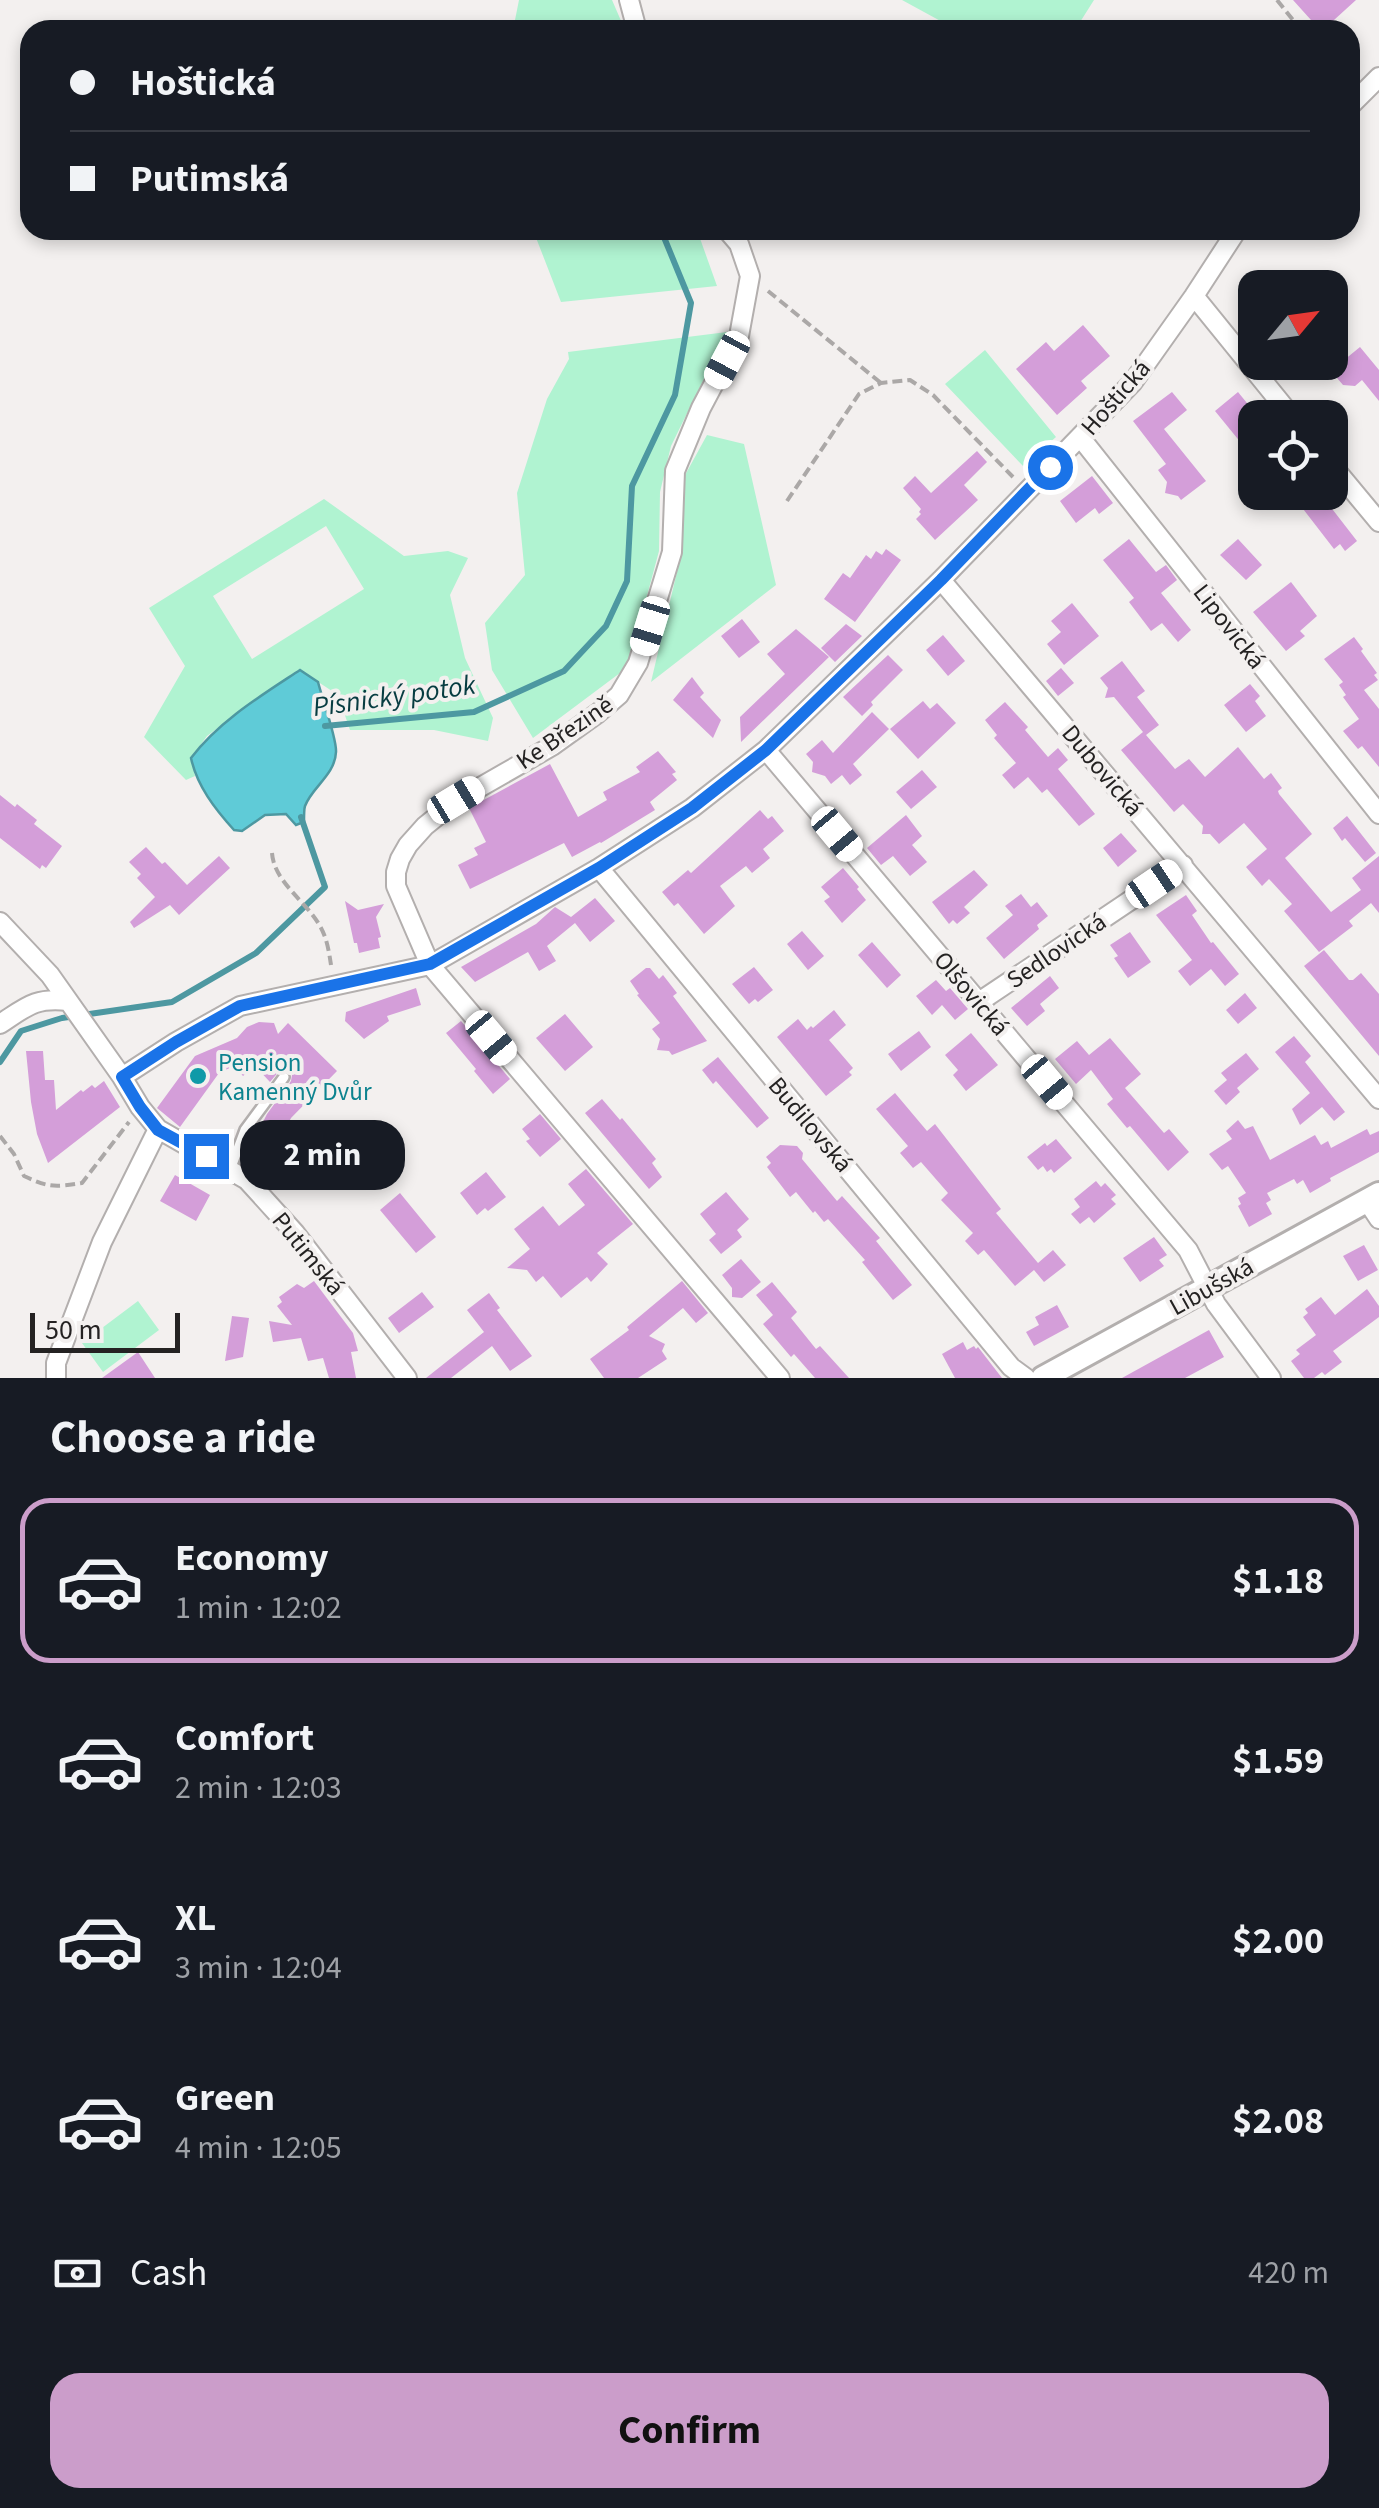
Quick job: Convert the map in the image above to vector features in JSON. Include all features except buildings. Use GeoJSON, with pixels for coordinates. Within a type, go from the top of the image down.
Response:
{"type":"FeatureCollection","features":[{"type":"Feature","properties":{"kind":"street"},"geometry":{"type":"LineString","coordinates":[[1360,96],[1379,77]]}},
{"type":"Feature","properties":{"kind":"street","name":"Ke Březině"},"geometry":{"type":"LineString","coordinates":[[736,240],[750,276],[740,336],[701,408],[675,471],[672,552],[638,664],[619,695],[598,713],[552,746],[456,800],[425,826],[400,858],[396,886],[430,964],[780,1378]]}},
{"type":"Feature","properties":{"kind":"street","name":"Hoštická"},"geometry":{"type":"LineString","coordinates":[[122,1077],[240,1006],[430,964],[599,868],[692,808],[766,750],[941,580],[1080,437],[1132,382],[1230,240]]}},
{"type":"Feature","properties":{"kind":"street"},"geometry":{"type":"LineString","coordinates":[[1194,296],[1278,400]]}},
{"type":"Feature","properties":{"kind":"street","name":"Lipovická"},"geometry":{"type":"LineString","coordinates":[[1080,437],[1379,814]]}},
{"type":"Feature","properties":{"kind":"street"},"geometry":{"type":"LineString","coordinates":[[1348,484],[1379,522]]}},
{"type":"Feature","properties":{"kind":"street","name":"Dubovická"},"geometry":{"type":"LineString","coordinates":[[941,580],[1379,1099]]}},
{"type":"Feature","properties":{"kind":"street","name":"Olšovická"},"geometry":{"type":"LineString","coordinates":[[766,750],[1188,1250],[1228,1321],[1272,1378]]}},
{"type":"Feature","properties":{"kind":"street","name":"Sedlovická"},"geometry":{"type":"LineString","coordinates":[[980,1002],[1183,865]]}},
{"type":"Feature","properties":{"kind":"street","name":"Budilovská"},"geometry":{"type":"LineString","coordinates":[[599,868],[1011,1368],[1026,1378]]}},
{"type":"Feature","properties":{"kind":"street","name":"Putimská"},"geometry":{"type":"LineString","coordinates":[[0,922],[50,974],[158,1130],[247,1180],[295,1234],[407,1378]]}},
{"type":"Feature","properties":{"kind":"street"},"geometry":{"type":"LineString","coordinates":[[0,1024],[36,1002],[49,999],[75,1012]]}},
{"type":"Feature","properties":{"kind":"street"},"geometry":{"type":"LineString","coordinates":[[56,1378],[56,1363],[102,1242],[158,1130]]}},
{"type":"Feature","properties":{"kind":"street","name":"Libušská"},"geometry":{"type":"LineString","coordinates":[[1043,1378],[1208,1288],[1375,1205]]}},
{"type":"Feature","properties":{"kind":"lane"},"geometry":{"type":"LineString","coordinates":[[230,1170],[245,1130],[284,1077]]}},
{"type":"Feature","properties":{"kind":"path"},"geometry":{"type":"LineString","coordinates":[[1277,0],[1293,20]]}},
{"type":"Feature","properties":{"kind":"path"},"geometry":{"type":"LineString","coordinates":[[750,276],[881,382]]}},
{"type":"Feature","properties":{"kind":"path"},"geometry":{"type":"LineString","coordinates":[[788,501],[860,394],[881,382],[910,380],[933,395],[1026,491]]}},
{"type":"Feature","properties":{"kind":"path"},"geometry":{"type":"LineString","coordinates":[[272,853],[273,866],[322,930],[335,985]]}},
{"type":"Feature","properties":{"kind":"path"},"geometry":{"type":"LineString","coordinates":[[0,1136],[24,1176],[46,1187],[82,1183],[140,1107]]}},
{"type":"Feature","properties":{"kind":"green space"},"geometry":{"type":"Polygon","coordinates":[[[519,0],[612,0],[621,20],[515,20],[519,0]]]}},
{"type":"Feature","properties":{"kind":"green space"},"geometry":{"type":"Polygon","coordinates":[[[902,0],[1094,0],[1081,20],[939,20],[902,0]]]}},
{"type":"Feature","properties":{"kind":"green space"},"geometry":{"type":"Polygon","coordinates":[[[537,240],[701,240],[717,286],[561,302],[537,240]]]}},
{"type":"Feature","properties":{"kind":"green space"},"geometry":{"type":"Polygon","coordinates":[[[727,332],[671,446],[660,492],[659,551],[628,667],[533,738],[492,670],[485,623],[525,575],[517,493],[547,399],[569,359],[568,352],[727,332]]]}},
{"type":"Feature","properties":{"kind":"green space"},"geometry":{"type":"Polygon","coordinates":[[[985,350],[1056,437],[1023,466],[945,384],[985,350]]]}},
{"type":"Feature","properties":{"kind":"green space"},"geometry":{"type":"Polygon","coordinates":[[[707,435],[744,444],[776,585],[651,682],[680,559],[684,477],[707,435]]]}},
{"type":"Feature","properties":{"kind":"green space"},"geometry":{"type":"Polygon","coordinates":[[[324,499],[404,556],[448,551],[468,558],[450,595],[465,658],[493,718],[488,741],[434,730],[350,730],[338,695],[300,670],[207,736],[191,758],[195,776],[186,780],[144,737],[185,666],[149,608],[324,499]],[[326,526],[213,596],[252,659],[364,589],[326,526]]]}},
{"type":"Feature","properties":{"kind":"green space"},"geometry":{"type":"Polygon","coordinates":[[[138,1301],[159,1330],[103,1372],[82,1343],[138,1301]]]}},
{"type":"Feature","properties":{"kind":"water"},"geometry":{"type":"Polygon","coordinates":[[[300,670],[318,682],[336,746],[335,760],[308,799],[304,822],[296,825],[286,814],[265,815],[242,831],[234,830],[208,797],[191,758],[228,720],[300,670]]]}},
{"type":"Feature","properties":{"kind":"waterway","name":"Písnický potok"},"geometry":{"type":"LineString","coordinates":[[325,726],[474,712],[564,671],[606,626],[627,581],[632,486],[675,395],[691,303],[665,240]]}},
{"type":"Feature","properties":{"kind":"waterway","name":"Písnický potok"},"geometry":{"type":"LineString","coordinates":[[0,1062],[21,1031],[62,1018],[172,1002],[256,953],[325,887],[301,817]]}},
{"type":"Feature","properties":{"kind":"place","name":"Pension Kamenný Dvůr"},"geometry":{"type":"Point","coordinates":[198,1076]}},
{"type":"Feature","properties":{"kind":"route"},"geometry":{"type":"LineString","coordinates":[[206,1156],[158,1130],[122,1077],[240,1006],[430,964],[599,868],[692,808],[766,750],[941,580],[1050,467]]}}]}
